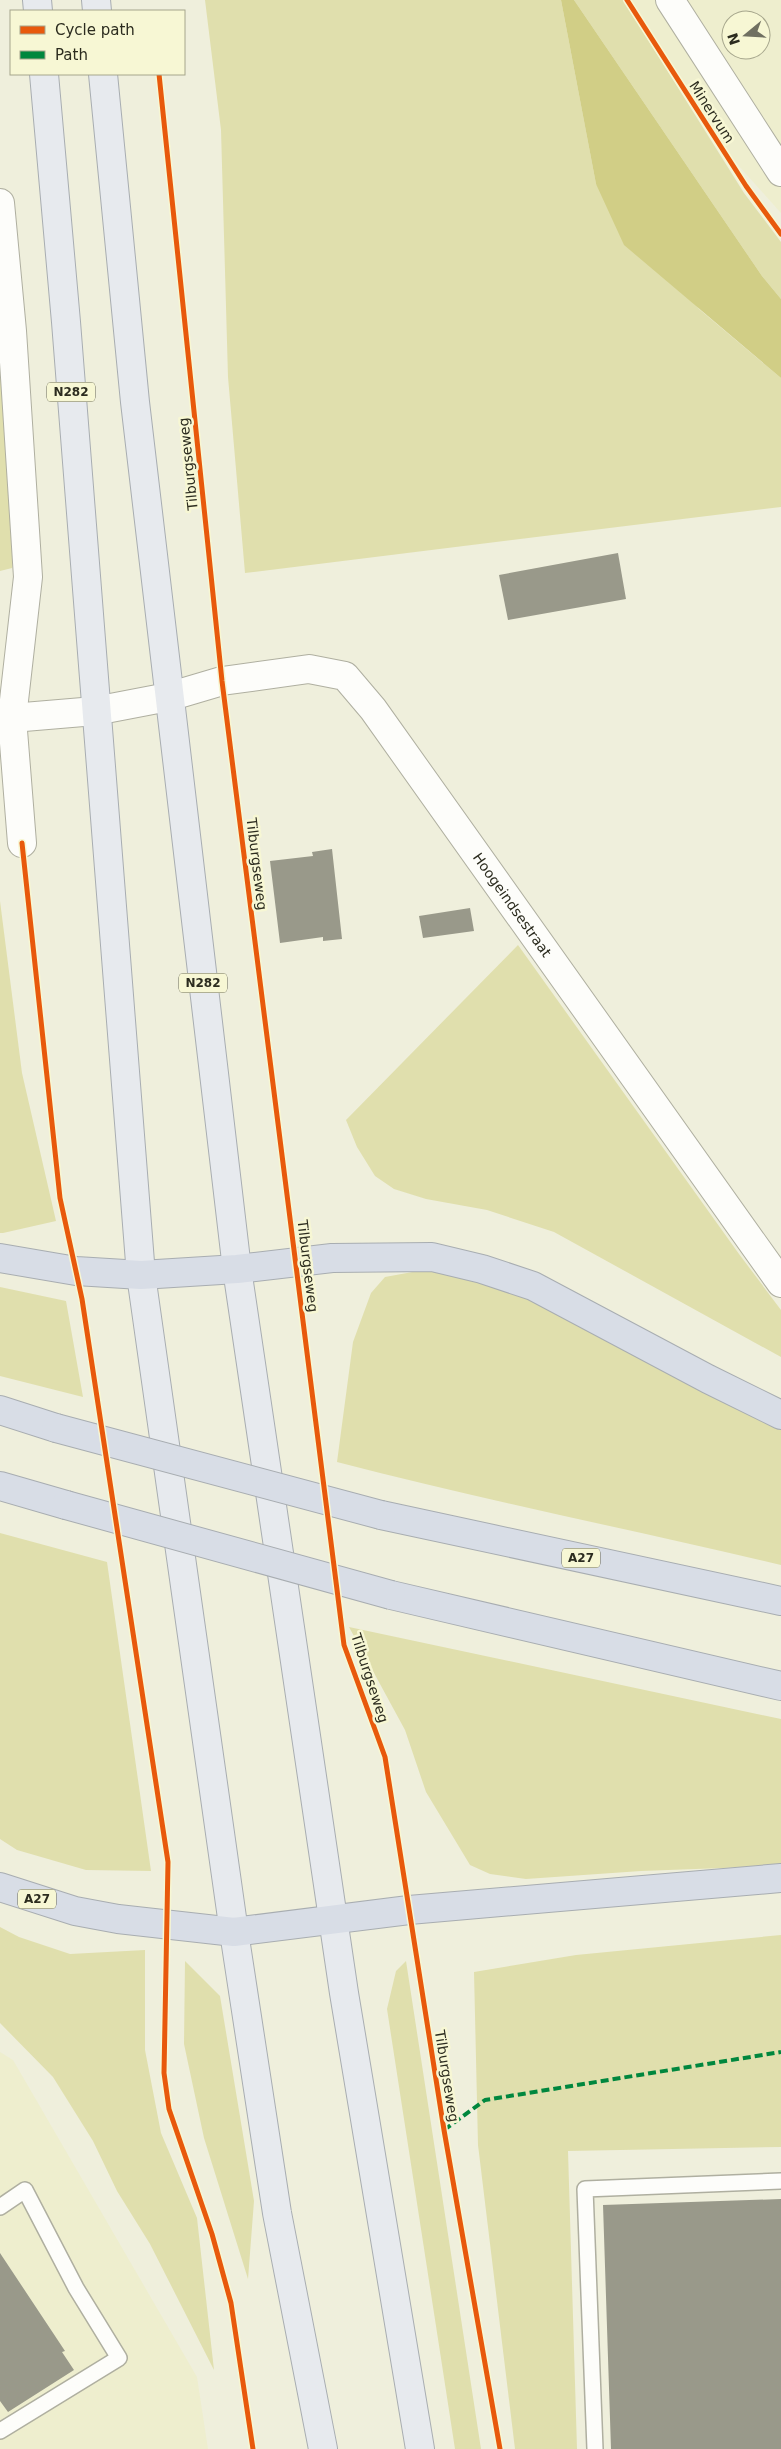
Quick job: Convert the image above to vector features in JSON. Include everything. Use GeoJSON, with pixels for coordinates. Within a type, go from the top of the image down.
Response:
{"type":"FeatureCollection","features":[{"type":"Feature","properties":{"kind":"highway"},"geometry":{"type":"LineString","coordinates":[[0,1258],[76,1271],[141,1275],[237,1269],[332,1258],[432,1257],[482,1269],[533,1286],[708,1379],[781,1415]]}},
{"type":"Feature","properties":{"kind":"highway","name":"A27"},"geometry":{"type":"LineString","coordinates":[[0,1410],[56,1428],[381,1514],[781,1601]]}},
{"type":"Feature","properties":{"kind":"highway"},"geometry":{"type":"LineString","coordinates":[[0,1486],[392,1595],[781,1686]]}},
{"type":"Feature","properties":{"kind":"highway"},"geometry":{"type":"LineString","coordinates":[[234,1932],[435,1908],[781,1878]]}},
{"type":"Feature","properties":{"kind":"highway","name":"A27"},"geometry":{"type":"LineString","coordinates":[[0,1887],[75,1911],[118,1919],[234,1932]]}},
{"type":"Feature","properties":{"kind":"main road","name":"N282"},"geometry":{"type":"LineString","coordinates":[[44,75],[65,313],[141,1275]]}},
{"type":"Feature","properties":{"kind":"main road","name":"N282"},"geometry":{"type":"LineString","coordinates":[[103,75],[135,402],[168,697],[237,1269]]}},
{"type":"Feature","properties":{"kind":"main road"},"geometry":{"type":"LineString","coordinates":[[237,1269],[333,1919],[420,2449]]}},
{"type":"Feature","properties":{"kind":"main road"},"geometry":{"type":"LineString","coordinates":[[141,1275],[234,1932],[277,2213],[323,2449]]}},
{"type":"Feature","properties":{"kind":"street","name":"Minervum"},"geometry":{"type":"LineString","coordinates":[[670,0],[781,172]]}},
{"type":"Feature","properties":{"kind":"street"},"geometry":{"type":"LineString","coordinates":[[0,203],[12,331],[28,577],[6,718],[22,843]]}},
{"type":"Feature","properties":{"kind":"street","name":"Hoogeindsestraat"},"geometry":{"type":"LineString","coordinates":[[6,718],[95,711],[168,697],[222,681],[309,669],[345,676],[373,709],[758,1254],[781,1283]]}},
{"type":"Feature","properties":{"kind":"lane"},"geometry":{"type":"LineString","coordinates":[[595,2449],[584,2189],[781,2181]]}},
{"type":"Feature","properties":{"kind":"lane"},"geometry":{"type":"LineString","coordinates":[[0,2206],[26,2190],[76,2288],[119,2358],[0,2431]]}},
{"type":"Feature","properties":{"kind":"shaded area"},"geometry":{"type":"Polygon","coordinates":[[[205,0],[561,0],[596,184],[699,309],[781,378],[781,507],[245,573],[228,377],[221,130],[205,0]]]}},
{"type":"Feature","properties":{"kind":"shaded area"},"geometry":{"type":"Polygon","coordinates":[[[561,0],[574,0],[762,276],[781,299],[781,378],[624,245],[596,184],[561,0]]]}},
{"type":"Feature","properties":{"kind":"shaded area"},"geometry":{"type":"Polygon","coordinates":[[[574,0],[623,0],[744,193],[781,242],[781,299],[762,276],[574,0]]]}},
{"type":"Feature","properties":{"kind":"shaded area"},"geometry":{"type":"Polygon","coordinates":[[[625,0],[781,0],[781,213],[729,155],[625,0]]]}},
{"type":"Feature","properties":{"kind":"shaded area"},"geometry":{"type":"Polygon","coordinates":[[[0,323],[17,525],[12,568],[0,571],[0,323]]]}},
{"type":"Feature","properties":{"kind":"shaded area"},"geometry":{"type":"Polygon","coordinates":[[[0,901],[22,1073],[56,1221],[3,1233],[0,1233],[0,901]]]}},
{"type":"Feature","properties":{"kind":"shaded area"},"geometry":{"type":"Polygon","coordinates":[[[518,945],[781,1310],[781,1357],[554,1232],[487,1210],[426,1199],[394,1189],[375,1176],[357,1147],[346,1120],[518,945]]]}},
{"type":"Feature","properties":{"kind":"shaded area"},"geometry":{"type":"Polygon","coordinates":[[[418,1271],[471,1274],[536,1299],[781,1425],[781,1565],[337,1462],[353,1342],[371,1293],[385,1277],[418,1271]]]}},
{"type":"Feature","properties":{"kind":"shaded area"},"geometry":{"type":"Polygon","coordinates":[[[0,1287],[66,1301],[83,1397],[0,1376],[0,1287]]]}},
{"type":"Feature","properties":{"kind":"shaded area"},"geometry":{"type":"Polygon","coordinates":[[[0,1533],[107,1562],[151,1871],[86,1870],[17,1850],[0,1839],[0,1533]]]}},
{"type":"Feature","properties":{"kind":"shaded area"},"geometry":{"type":"Polygon","coordinates":[[[349,1627],[781,1719],[781,1866],[641,1871],[526,1879],[490,1874],[470,1865],[426,1792],[405,1730],[349,1627]]]}},
{"type":"Feature","properties":{"kind":"shaded area"},"geometry":{"type":"Polygon","coordinates":[[[0,1927],[19,1937],[70,1954],[145,1950],[145,2050],[161,2133],[197,2218],[214,2370],[150,2244],[117,2191],[93,2141],[53,2077],[0,2023],[0,1927]]]}},
{"type":"Feature","properties":{"kind":"shaded area"},"geometry":{"type":"Polygon","coordinates":[[[781,1935],[781,2147],[568,2151],[577,2449],[515,2449],[478,2145],[474,1972],[576,1955],[781,1935]]]}},
{"type":"Feature","properties":{"kind":"shaded area"},"geometry":{"type":"Polygon","coordinates":[[[185,1961],[220,1996],[254,2201],[248,2279],[204,2138],[184,2044],[185,1961]]]}},
{"type":"Feature","properties":{"kind":"shaded area"},"geometry":{"type":"Polygon","coordinates":[[[406,1961],[481,2449],[455,2449],[387,2009],[396,1971],[406,1961]]]}},
{"type":"Feature","properties":{"kind":"shaded area"},"geometry":{"type":"Polygon","coordinates":[[[0,2052],[13,2060],[197,2377],[208,2449],[0,2449],[0,2052]]]}},
{"type":"Feature","properties":{"kind":"building"},"geometry":{"type":"Polygon","coordinates":[[[618,553],[626,599],[508,620],[499,575],[618,553]]]}},
{"type":"Feature","properties":{"kind":"building"},"geometry":{"type":"Polygon","coordinates":[[[332,849],[342,939],[323,941],[323,937],[280,943],[270,861],[313,856],[312,852],[332,849]]]}},
{"type":"Feature","properties":{"kind":"building"},"geometry":{"type":"Polygon","coordinates":[[[470,908],[474,931],[423,938],[419,916],[470,908]]]}},
{"type":"Feature","properties":{"kind":"building"},"geometry":{"type":"Polygon","coordinates":[[[781,2199],[781,2449],[611,2449],[603,2205],[781,2199]]]}},
{"type":"Feature","properties":{"kind":"building"},"geometry":{"type":"Polygon","coordinates":[[[0,2253],[65,2351],[62,2352],[74,2370],[8,2412],[0,2401],[0,2253]]]}},
{"type":"Feature","properties":{"kind":"marked path"},"geometry":{"type":"LineString","coordinates":[[444,2130],[485,2100],[781,2052]]}},
{"type":"Feature","properties":{"kind":"cycle path"},"geometry":{"type":"LineString","coordinates":[[627,0],[746,186],[781,234]]}},
{"type":"Feature","properties":{"kind":"cycle path","name":"Tilburgseweg"},"geometry":{"type":"LineString","coordinates":[[159,75],[222,681],[344,1645],[385,1757],[444,2130],[500,2449]]}},
{"type":"Feature","properties":{"kind":"cycle path"},"geometry":{"type":"LineString","coordinates":[[22,843],[60,1198],[82,1299],[168,1862],[164,2073],[169,2109],[212,2234],[231,2303],[253,2449]]}}]}
